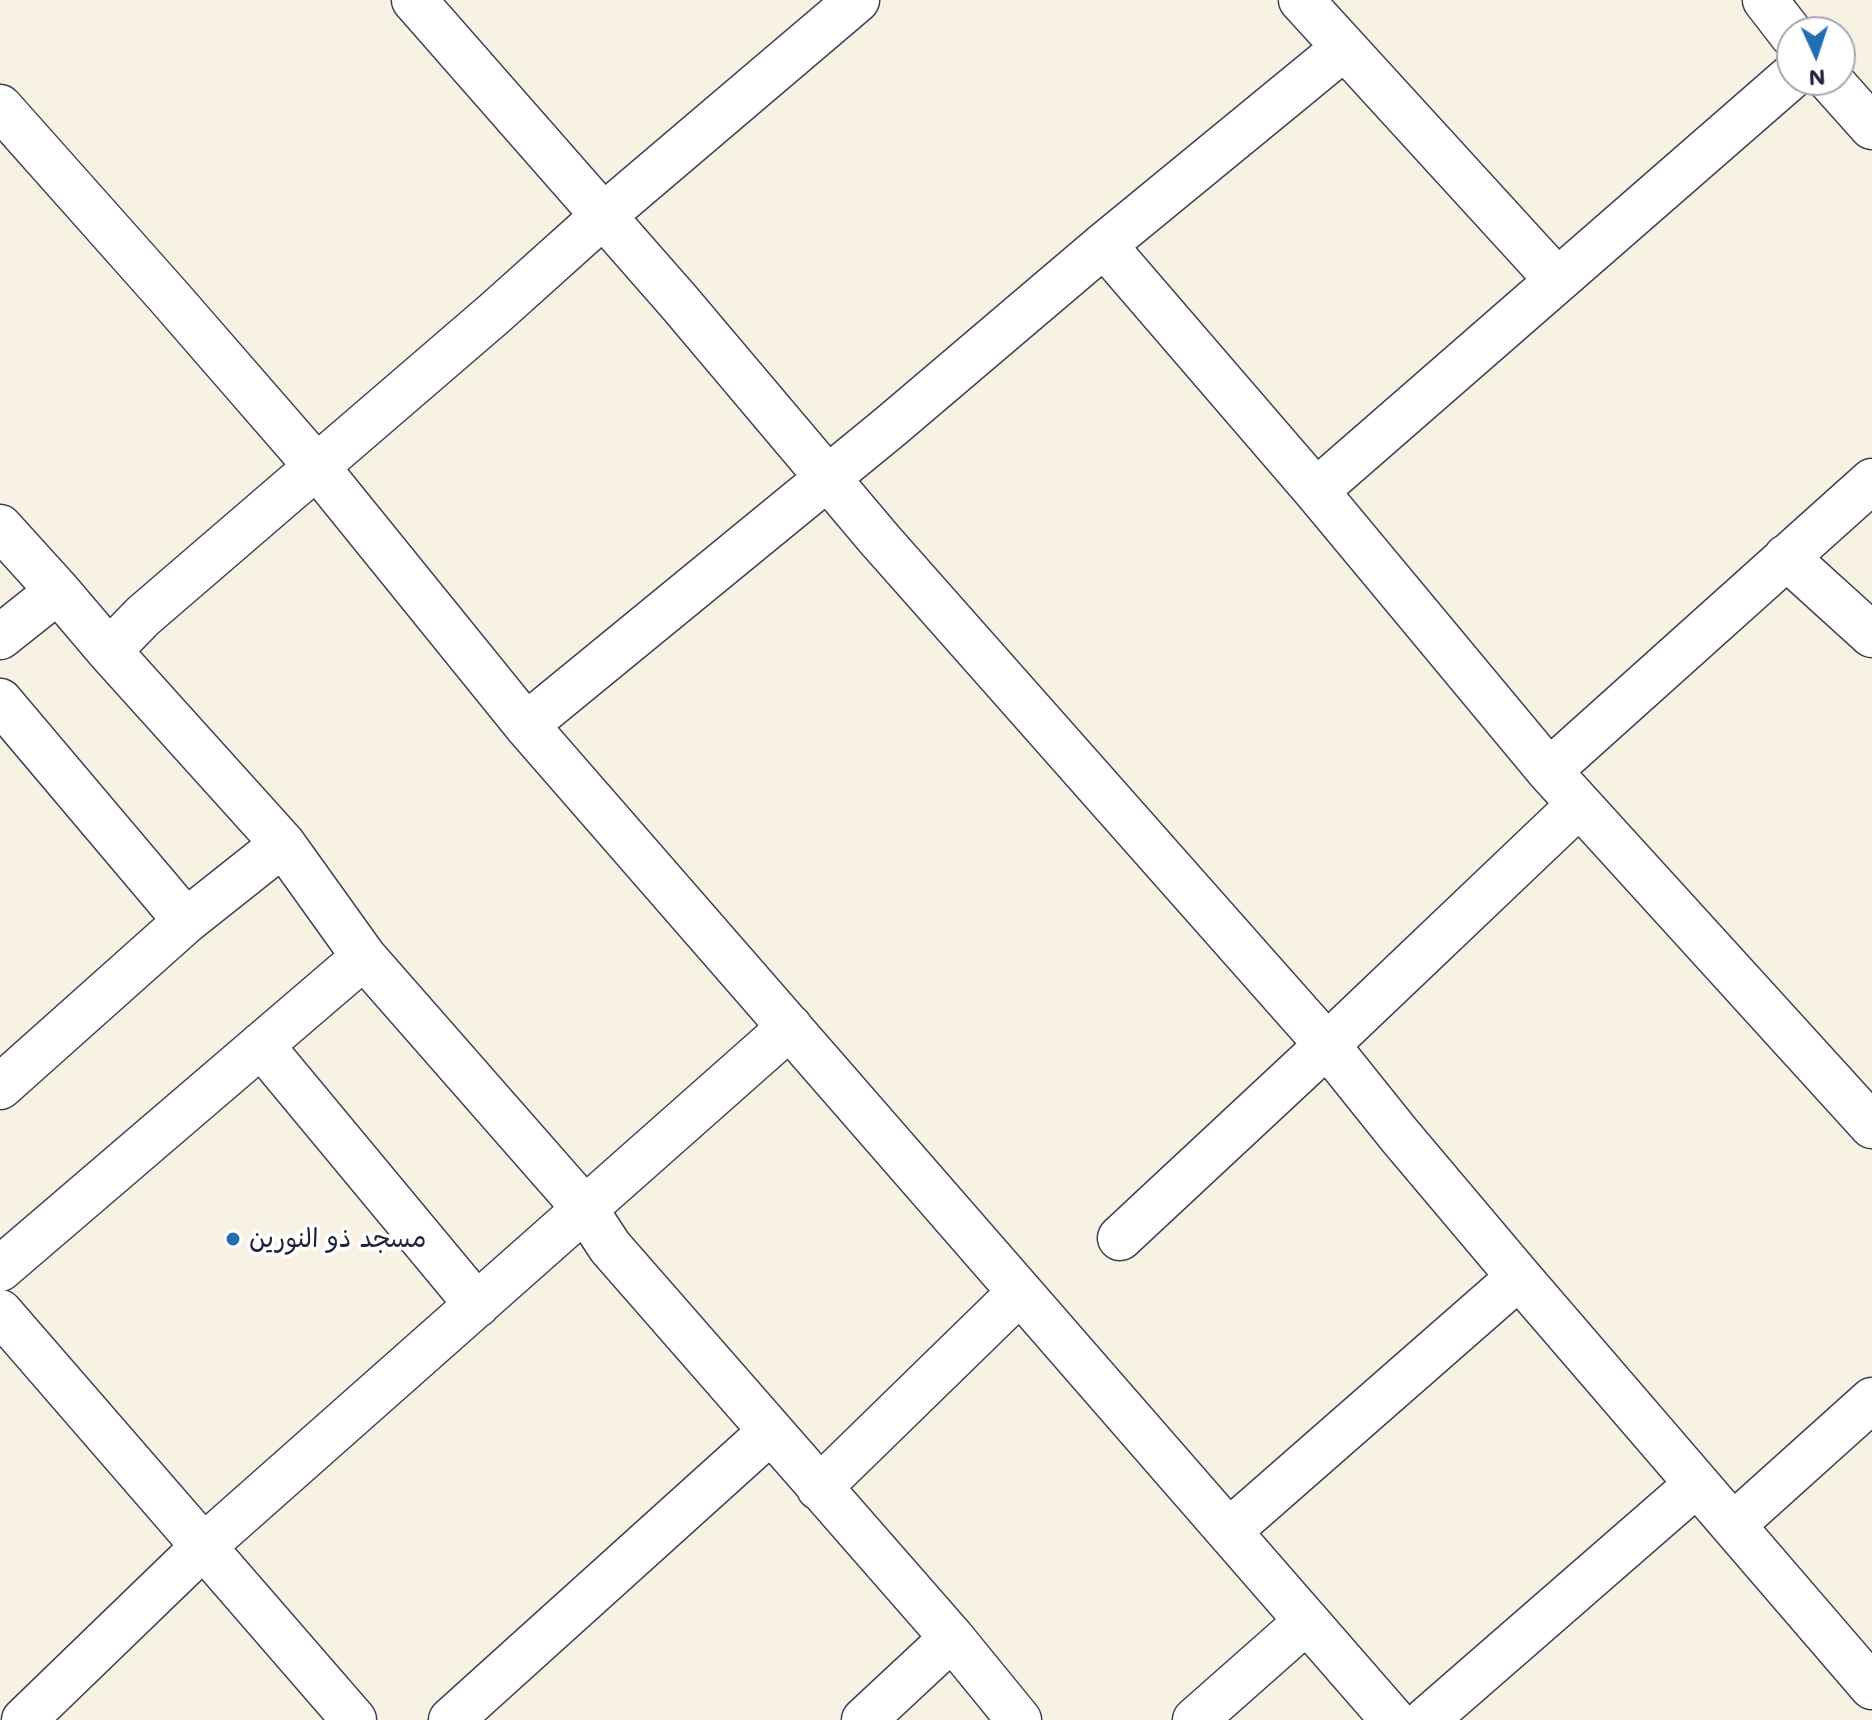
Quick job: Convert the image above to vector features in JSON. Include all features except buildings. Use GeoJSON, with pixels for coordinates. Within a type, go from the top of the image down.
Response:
{"type":"FeatureCollection","features":[{"type":"Feature","properties":{"kind":"street"},"geometry":{"type":"LineString","coordinates":[[414,0],[679,302],[827,479],[1327,1045],[1519,1277],[1872,1687]]}},
{"type":"Feature","properties":{"kind":"street"},"geometry":{"type":"LineString","coordinates":[[109,651],[143,616],[857,0]]}},
{"type":"Feature","properties":{"kind":"street"},"geometry":{"type":"LineString","coordinates":[[1301,0],[1557,280]]}},
{"type":"Feature","properties":{"kind":"street"},"geometry":{"type":"LineString","coordinates":[[1765,0],[1777,16]]}},
{"type":"Feature","properties":{"kind":"street"},"geometry":{"type":"LineString","coordinates":[[526,725],[827,479],[1344,48]]}},
{"type":"Feature","properties":{"kind":"street"},"geometry":{"type":"LineString","coordinates":[[1316,491],[1776,90]]}},
{"type":"Feature","properties":{"kind":"street"},"geometry":{"type":"LineString","coordinates":[[1844,96],[1872,127]]}},
{"type":"Feature","properties":{"kind":"street"},"geometry":{"type":"LineString","coordinates":[[0,107],[317,467],[526,725],[1393,1720]]}},
{"type":"Feature","properties":{"kind":"street"},"geometry":{"type":"LineString","coordinates":[[1104,245],[1316,491],[1549,771],[1872,1126]]}},
{"type":"Feature","properties":{"kind":"street"},"geometry":{"type":"LineString","coordinates":[[1549,771],[1872,481]]}},
{"type":"Feature","properties":{"kind":"street"},"geometry":{"type":"LineString","coordinates":[[0,527],[283,844],[364,957],[585,1209],[610,1247],[952,1638],[1019,1720]]}},
{"type":"Feature","properties":{"kind":"street"},"geometry":{"type":"LineString","coordinates":[[1786,557],[1872,635]]}},
{"type":"Feature","properties":{"kind":"street"},"geometry":{"type":"LineString","coordinates":[[0,637],[58,591]]}},
{"type":"Feature","properties":{"kind":"street"},"geometry":{"type":"LineString","coordinates":[[0,701],[186,921]]}},
{"type":"Feature","properties":{"kind":"street"},"geometry":{"type":"LineString","coordinates":[[1120,1238],[1579,805]]}},
{"type":"Feature","properties":{"kind":"street"},"geometry":{"type":"LineString","coordinates":[[0,1087],[186,921],[283,844]]}},
{"type":"Feature","properties":{"kind":"street"},"geometry":{"type":"LineString","coordinates":[[0,1269],[364,957]]}},
{"type":"Feature","properties":{"kind":"street"},"geometry":{"type":"LineString","coordinates":[[24,1720],[204,1546],[790,1027]]}},
{"type":"Feature","properties":{"kind":"street"},"geometry":{"type":"LineString","coordinates":[[261,1045],[477,1305]]}},
{"type":"Feature","properties":{"kind":"street"},"geometry":{"type":"LineString","coordinates":[[1229,1531],[1519,1277]]}},
{"type":"Feature","properties":{"kind":"street"},"geometry":{"type":"LineString","coordinates":[[819,1488],[1020,1292]]}},
{"type":"Feature","properties":{"kind":"street"},"geometry":{"type":"LineString","coordinates":[[0,1312],[354,1720]]}},
{"type":"Feature","properties":{"kind":"street"},"geometry":{"type":"LineString","coordinates":[[1733,1525],[1872,1400]]}},
{"type":"Feature","properties":{"kind":"street"},"geometry":{"type":"LineString","coordinates":[[451,1720],[770,1432]]}},
{"type":"Feature","properties":{"kind":"street"},"geometry":{"type":"LineString","coordinates":[[1426,1720],[1697,1484]]}},
{"type":"Feature","properties":{"kind":"street"},"geometry":{"type":"LineString","coordinates":[[1195,1720],[1307,1621]]}},
{"type":"Feature","properties":{"kind":"street"},"geometry":{"type":"LineString","coordinates":[[864,1720],[952,1638]]}},
{"type":"Feature","properties":{"kind":"place","name":"مسجد ذو النورين"},"geometry":{"type":"Point","coordinates":[233,1239]}}]}
